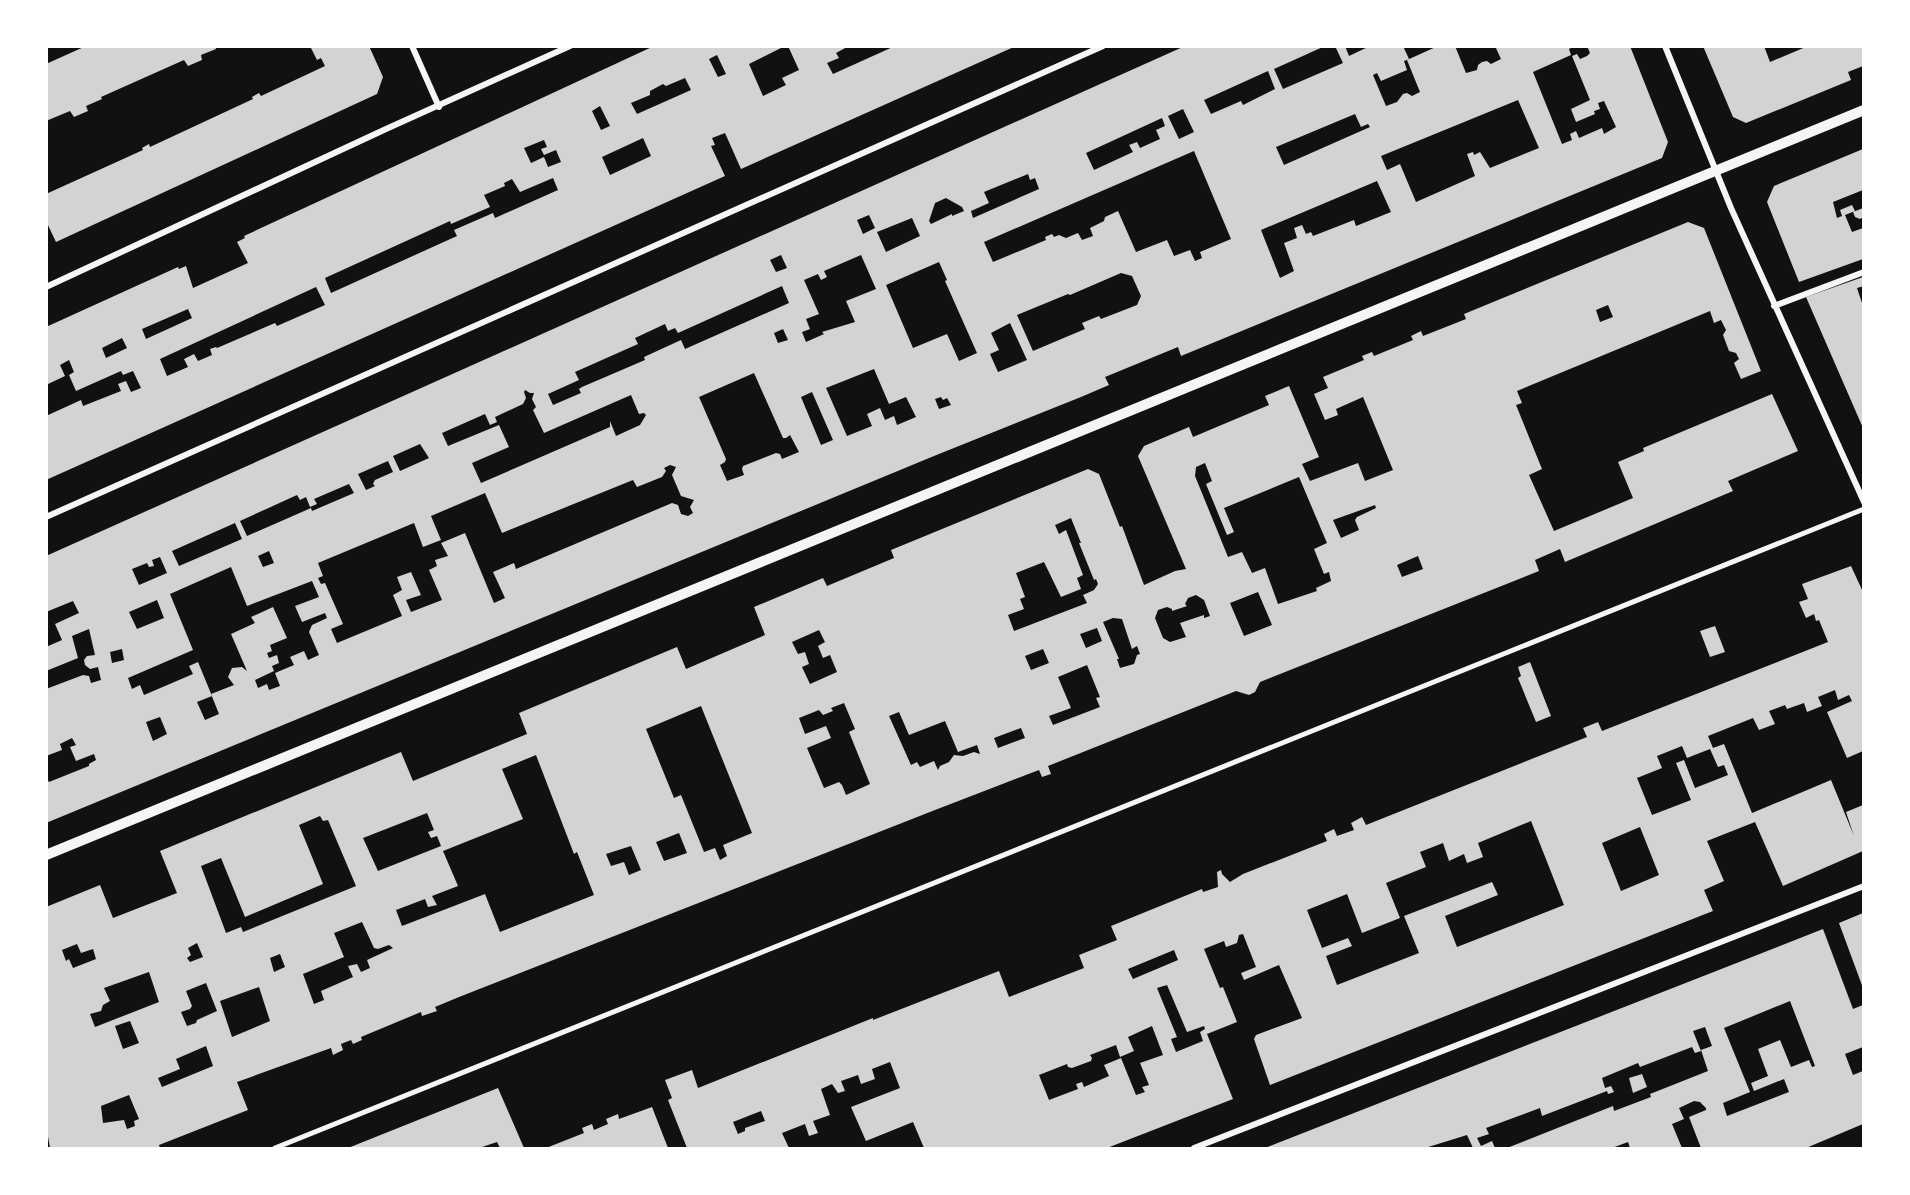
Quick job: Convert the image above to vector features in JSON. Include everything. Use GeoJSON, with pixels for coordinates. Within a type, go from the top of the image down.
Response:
{"type":"FeatureCollection","features":[{"type":"Feature","properties":{"kind":"street"},"geometry":{"type":"LineString","coordinates":[[412,46],[439,107]]}},
{"type":"Feature","properties":{"kind":"street"},"geometry":{"type":"LineString","coordinates":[[46,287],[570,46]]}},
{"type":"Feature","properties":{"kind":"street"},"geometry":{"type":"LineString","coordinates":[[46,517],[1103,46]]}},
{"type":"Feature","properties":{"kind":"street"},"geometry":{"type":"LineString","coordinates":[[1665,46],[1731,208],[1863,502]]}},
{"type":"Feature","properties":{"kind":"street"},"geometry":{"type":"LineString","coordinates":[[46,855],[1863,110]]}},
{"type":"Feature","properties":{"kind":"street"},"geometry":{"type":"LineString","coordinates":[[1774,306],[1863,272]]}},
{"type":"Feature","properties":{"kind":"street"},"geometry":{"type":"LineString","coordinates":[[275,1149],[1863,509]]}},
{"type":"Feature","properties":{"kind":"street"},"geometry":{"type":"LineString","coordinates":[[1194,1149],[1863,886]]}},
{"type":"Feature","properties":{"kind":"building"},"geometry":{"type":"Polygon","coordinates":[[[86,46],[215,46],[216,49],[201,55],[202,60],[188,66],[184,60],[101,97],[102,99],[86,106],[88,111],[74,117],[70,111],[46,121],[46,64],[86,46]]]}},
{"type":"Feature","properties":{"kind":"building"},"geometry":{"type":"Polygon","coordinates":[[[310,46],[369,46],[383,77],[377,94],[56,242],[46,221],[46,194],[143,150],[142,148],[149,144],[150,147],[253,99],[252,97],[259,93],[261,96],[325,66],[321,58],[317,60],[310,46]]]}},
{"type":"Feature","properties":{"kind":"building"},"geometry":{"type":"Polygon","coordinates":[[[654,46],[785,46],[749,64],[763,96],[786,85],[782,78],[799,70],[788,46],[849,46],[836,53],[839,58],[827,63],[833,74],[895,46],[1016,46],[741,169],[725,133],[712,138],[715,145],[711,146],[725,176],[46,480],[46,416],[81,400],[83,406],[121,391],[118,384],[126,381],[131,392],[141,388],[133,371],[123,375],[121,371],[76,391],[69,375],[74,372],[69,360],[60,365],[65,376],[46,385],[46,327],[178,267],[179,269],[186,266],[193,288],[248,263],[237,242],[245,238],[244,236],[654,46]],[[717,55],[709,59],[718,77],[726,74],[717,55]],[[685,78],[666,86],[663,84],[650,91],[650,95],[631,103],[637,114],[691,90],[685,78]],[[600,106],[592,111],[601,130],[610,126],[600,106]],[[643,138],[602,157],[610,175],[651,156],[643,138]],[[544,140],[524,148],[531,163],[544,157],[548,167],[561,162],[556,150],[544,155],[541,149],[547,147],[544,140]],[[553,178],[520,192],[512,179],[504,183],[505,186],[484,195],[490,207],[451,224],[450,221],[325,278],[331,293],[457,236],[454,230],[493,213],[495,218],[558,190],[553,178]],[[316,287],[160,359],[167,376],[188,367],[184,359],[194,354],[198,361],[212,355],[210,349],[275,323],[277,326],[325,305],[316,287]],[[188,309],[142,329],[146,339],[192,318],[188,309]],[[122,338],[102,348],[106,358],[127,348],[122,338]]]}},
{"type":"Feature","properties":{"kind":"building"},"geometry":{"type":"Polygon","coordinates":[[[1185,46],[1325,46],[1274,69],[1283,89],[1343,63],[1335,46],[1345,46],[1349,56],[1370,46],[1403,46],[1409,59],[1404,61],[1407,70],[1381,81],[1377,73],[1373,75],[1386,106],[1397,102],[1403,94],[1407,93],[1412,96],[1420,92],[1407,60],[1438,46],[1455,46],[1466,73],[1477,70],[1478,65],[1482,62],[1487,61],[1491,64],[1501,59],[1495,46],[1574,46],[1569,49],[1571,55],[1533,72],[1562,144],[1572,140],[1570,134],[1576,131],[1579,138],[1602,128],[1604,134],[1616,127],[1604,101],[1598,103],[1600,109],[1594,111],[1595,114],[1576,122],[1571,109],[1590,100],[1572,56],[1577,54],[1580,59],[1587,56],[1590,53],[1587,46],[1630,46],[1668,142],[1662,158],[1181,356],[1178,347],[1105,377],[1109,385],[1081,397],[46,823],[46,777],[49,782],[89,766],[96,760],[94,754],[76,761],[70,747],[76,745],[72,738],[60,744],[62,750],[46,756],[46,689],[83,675],[89,676],[91,683],[101,680],[98,667],[90,669],[85,665],[84,660],[87,656],[95,655],[89,629],[72,636],[78,658],[46,671],[46,647],[62,640],[55,624],[79,613],[73,601],[46,612],[46,556],[1185,46]],[[1268,71],[1204,100],[1211,114],[1241,101],[1243,105],[1275,89],[1268,71]],[[1518,100],[1381,156],[1387,170],[1400,164],[1416,202],[1475,176],[1467,154],[1473,152],[1474,155],[1480,152],[1490,168],[1539,148],[1518,100]],[[1183,109],[1168,116],[1179,139],[1194,132],[1183,109]],[[1355,114],[1276,147],[1284,165],[1370,127],[1368,124],[1361,127],[1355,114]],[[1162,118],[1086,153],[1094,170],[1133,152],[1129,145],[1137,142],[1140,148],[1160,139],[1156,130],[1165,126],[1162,118]],[[1194,151],[984,242],[993,262],[1046,240],[1045,237],[1052,234],[1054,237],[1059,235],[1066,238],[1078,233],[1082,240],[1093,236],[1090,228],[1118,211],[1136,252],[1167,240],[1174,256],[1190,250],[1195,261],[1202,258],[1200,252],[1231,239],[1194,151]],[[1028,174],[984,192],[989,203],[971,211],[973,218],[1039,189],[1035,178],[1030,180],[1028,174]],[[1377,181],[1261,230],[1280,278],[1294,271],[1284,243],[1297,238],[1294,228],[1302,225],[1306,234],[1311,232],[1313,236],[1354,220],[1356,226],[1391,212],[1377,181]],[[946,198],[935,203],[929,221],[931,224],[952,214],[952,216],[964,211],[962,207],[946,198]],[[869,215],[857,220],[863,234],[875,228],[869,215]],[[912,218],[877,232],[886,252],[920,236],[912,218]],[[781,255],[770,260],[776,272],[787,268],[781,255]],[[861,255],[824,271],[827,277],[821,280],[818,274],[804,280],[819,314],[806,319],[810,329],[802,332],[806,342],[824,334],[822,332],[855,322],[846,301],[876,289],[861,255]],[[939,262],[886,285],[913,348],[947,334],[959,361],[977,353],[939,262]],[[1121,273],[1017,315],[1033,351],[1085,329],[1082,323],[1099,316],[1101,319],[1137,305],[1141,296],[1132,276],[1121,273]],[[782,286],[678,333],[675,328],[668,331],[665,324],[635,338],[638,344],[575,372],[579,380],[548,394],[553,405],[581,393],[579,389],[582,387],[645,360],[644,357],[681,340],[685,349],[789,303],[782,286]],[[1010,323],[991,333],[999,350],[990,354],[998,372],[1027,360],[1010,323]],[[783,329],[774,333],[778,343],[788,340],[783,329]],[[874,369],[826,388],[847,436],[872,426],[867,414],[880,408],[885,420],[894,416],[897,425],[916,417],[906,397],[889,404],[874,369]],[[754,373],[699,397],[726,459],[720,465],[727,481],[744,475],[743,466],[776,453],[780,454],[782,459],[799,452],[790,435],[783,438],[754,373]],[[525,390],[526,398],[523,404],[495,417],[497,422],[490,425],[485,414],[442,433],[448,446],[499,425],[509,447],[472,463],[481,483],[610,427],[610,421],[616,436],[640,425],[646,415],[639,414],[631,395],[544,433],[533,410],[536,407],[532,399],[534,393],[525,390]],[[812,392],[801,397],[821,445],[833,440],[812,392]],[[947,398],[935,399],[939,409],[951,405],[947,398]],[[420,444],[393,456],[400,471],[429,458],[420,444]],[[388,461],[358,474],[366,490],[375,486],[373,484],[375,480],[393,472],[388,461]],[[670,465],[664,468],[666,471],[662,477],[637,487],[633,480],[502,533],[485,493],[431,516],[441,540],[423,547],[414,523],[318,563],[323,576],[318,578],[321,584],[325,583],[343,624],[331,629],[337,643],[402,616],[393,595],[402,590],[397,577],[411,572],[421,595],[406,600],[411,612],[442,600],[429,570],[437,566],[435,560],[448,556],[441,543],[465,533],[494,603],[505,598],[493,572],[514,563],[516,569],[672,503],[678,505],[681,514],[688,516],[693,513],[690,507],[694,500],[681,496],[672,475],[676,467],[670,465]],[[349,484],[314,499],[317,504],[310,507],[306,497],[300,500],[297,495],[240,521],[247,536],[311,508],[312,511],[354,493],[349,484]],[[235,523],[172,551],[179,566],[242,539],[235,523]],[[269,551],[258,556],[263,567],[274,563],[269,551]],[[160,557],[152,560],[154,566],[149,567],[147,563],[132,569],[139,585],[167,573],[160,557]],[[231,567],[170,594],[193,650],[128,678],[132,689],[140,685],[144,695],[193,674],[189,666],[198,662],[211,694],[234,685],[228,677],[232,668],[242,667],[247,671],[231,634],[255,623],[251,617],[273,607],[287,638],[270,645],[272,651],[267,653],[269,658],[277,655],[279,663],[272,666],[274,671],[255,680],[258,688],[267,684],[269,690],[280,686],[275,673],[294,665],[290,657],[304,651],[308,660],[319,655],[309,632],[312,625],[327,618],[325,613],[302,622],[295,606],[319,597],[312,581],[247,606],[231,567]],[[157,600],[129,612],[137,629],[164,618],[157,600]],[[122,649],[110,652],[112,663],[124,660],[122,649]],[[212,696],[197,702],[205,720],[219,714],[212,696]],[[160,717],[146,722],[153,741],[167,734],[160,717]]]}},
{"type":"Feature","properties":{"kind":"building"},"geometry":{"type":"Polygon","coordinates":[[[1703,46],[1764,46],[1770,62],[1808,46],[1863,46],[1863,66],[1848,72],[1851,80],[1746,123],[1733,117],[1703,46]]]}},
{"type":"Feature","properties":{"kind":"building"},"geometry":{"type":"Polygon","coordinates":[[[1863,149],[1863,190],[1833,202],[1837,218],[1842,216],[1840,210],[1852,205],[1855,211],[1845,215],[1852,232],[1863,228],[1863,259],[1799,282],[1767,202],[1774,186],[1863,149]]]}},
{"type":"Feature","properties":{"kind":"building"},"geometry":{"type":"Polygon","coordinates":[[[1863,208],[1863,217],[1860,219],[1855,217],[1853,212],[1863,208]]]}},
{"type":"Feature","properties":{"kind":"building"},"geometry":{"type":"Polygon","coordinates":[[[1688,222],[1704,228],[1761,371],[1741,379],[1734,363],[1739,359],[1736,353],[1729,351],[1723,335],[1726,330],[1721,320],[1714,323],[1710,311],[1517,391],[1522,403],[1516,405],[1542,469],[1529,475],[1554,531],[1633,498],[1618,462],[1644,451],[1643,448],[1772,394],[1798,451],[1728,481],[1733,491],[1565,562],[1560,549],[1535,560],[1539,571],[1260,682],[1255,692],[1249,695],[1236,691],[1048,766],[1051,774],[1042,777],[1039,770],[935,810],[459,997],[435,1007],[437,1011],[422,1016],[421,1012],[361,1037],[362,1040],[353,1044],[351,1040],[341,1044],[343,1050],[333,1055],[331,1048],[237,1082],[248,1110],[159,1145],[160,1148],[50,1148],[46,1125],[46,907],[100,885],[113,918],[177,893],[160,851],[401,752],[413,781],[527,734],[519,713],[677,647],[686,669],[765,635],[754,607],[823,578],[827,586],[894,558],[891,550],[1088,469],[1099,474],[1144,585],[1175,571],[1186,569],[1138,456],[1144,446],[1189,427],[1193,437],[1269,405],[1265,396],[1289,386],[1319,457],[1302,464],[1310,481],[1358,463],[1365,481],[1393,470],[1363,397],[1336,409],[1338,415],[1325,420],[1314,394],[1328,388],[1323,377],[1364,360],[1362,356],[1372,352],[1374,356],[1413,340],[1411,336],[1421,331],[1423,336],[1466,319],[1464,314],[1688,222]],[[1608,305],[1596,310],[1600,322],[1613,317],[1608,305]],[[1205,463],[1196,467],[1195,476],[1228,557],[1242,552],[1252,573],[1265,568],[1278,604],[1317,591],[1316,588],[1331,581],[1329,572],[1324,574],[1314,549],[1327,543],[1299,477],[1224,508],[1234,532],[1227,535],[1206,484],[1212,481],[1205,463]],[[1375,505],[1333,520],[1341,538],[1359,530],[1355,520],[1376,508],[1375,505]],[[1071,518],[1055,525],[1059,534],[1066,530],[1083,575],[1077,578],[1081,589],[1061,597],[1044,562],[1016,573],[1025,597],[1020,599],[1024,609],[1008,615],[1014,631],[1087,603],[1083,595],[1094,590],[1098,584],[1096,579],[1094,580],[1071,518]],[[1418,556],[1397,565],[1402,577],[1423,569],[1418,556]],[[1258,592],[1230,603],[1244,636],[1272,625],[1258,592]],[[1196,595],[1188,598],[1185,604],[1187,606],[1172,611],[1167,607],[1158,610],[1155,618],[1163,638],[1170,642],[1186,637],[1180,623],[1204,615],[1204,618],[1210,616],[1204,600],[1196,595]],[[1113,618],[1103,622],[1119,659],[1117,659],[1120,668],[1134,664],[1137,655],[1140,654],[1137,646],[1132,649],[1122,619],[1113,618]],[[1097,628],[1080,634],[1086,648],[1102,641],[1097,628]],[[819,630],[792,642],[798,654],[805,652],[809,664],[802,667],[810,684],[837,672],[830,655],[823,658],[818,646],[825,642],[819,630]],[[1043,649],[1025,656],[1031,670],[1049,663],[1043,649]],[[1087,665],[1058,677],[1071,708],[1049,716],[1053,725],[1100,707],[1096,698],[1100,697],[1087,665]],[[844,703],[831,708],[833,711],[823,715],[819,710],[799,718],[805,734],[826,726],[831,738],[807,748],[824,788],[839,782],[846,795],[870,784],[849,732],[855,729],[844,703]],[[701,706],[646,729],[674,798],[681,795],[704,852],[715,848],[720,860],[727,856],[723,845],[752,833],[701,706]],[[899,712],[889,716],[911,765],[917,762],[920,767],[934,761],[938,770],[954,755],[963,756],[974,752],[980,754],[977,745],[958,752],[945,721],[909,735],[899,712]],[[1021,728],[994,738],[998,748],[1025,738],[1021,728]],[[536,755],[502,769],[523,819],[443,851],[458,886],[432,896],[437,905],[428,907],[425,899],[396,910],[402,926],[485,894],[500,932],[594,895],[577,852],[574,854],[536,755]],[[427,813],[363,838],[378,871],[441,846],[437,836],[431,838],[428,832],[434,830],[427,813]],[[320,816],[299,825],[323,884],[245,917],[221,858],[201,866],[226,933],[241,927],[243,932],[356,886],[328,820],[323,821],[320,816]],[[679,833],[656,842],[664,861],[687,853],[679,833]],[[631,846],[606,854],[611,866],[624,862],[629,875],[641,870],[631,846]],[[362,922],[334,933],[344,957],[303,974],[314,1004],[324,1000],[321,991],[353,977],[348,966],[357,964],[361,972],[370,968],[367,960],[393,948],[389,945],[374,948],[362,922]],[[197,943],[188,948],[191,955],[187,958],[190,962],[203,957],[197,943]],[[77,944],[62,950],[66,961],[69,959],[73,968],[96,959],[93,949],[81,953],[77,944]],[[280,954],[270,958],[274,972],[285,967],[280,954]],[[149,972],[104,988],[110,1001],[103,1005],[101,1011],[90,1014],[95,1027],[159,1002],[149,972]],[[206,983],[186,991],[192,1006],[181,1012],[187,1026],[217,1011],[206,983]],[[259,987],[220,1001],[232,1037],[270,1021],[259,987]],[[130,1021],[115,1026],[123,1049],[139,1043],[130,1021]],[[206,1046],[176,1059],[180,1069],[158,1078],[162,1087],[213,1066],[206,1046]],[[129,1095],[101,1106],[103,1123],[124,1120],[127,1129],[135,1126],[134,1121],[139,1119],[129,1095]]]}},
{"type":"Feature","properties":{"kind":"building"},"geometry":{"type":"Polygon","coordinates":[[[1863,277],[1864,286],[1857,288],[1863,306],[1863,428],[1806,297],[1863,277]]]}},
{"type":"Feature","properties":{"kind":"building"},"geometry":{"type":"Polygon","coordinates":[[[1851,566],[1863,592],[1863,751],[1847,758],[1827,712],[1852,701],[1849,695],[1838,700],[1835,690],[1818,697],[1822,706],[1807,712],[1804,703],[1787,709],[1785,705],[1769,711],[1775,724],[1759,730],[1753,718],[1708,736],[1713,748],[1724,744],[1752,813],[1831,780],[1854,836],[1846,812],[1863,805],[1863,851],[1783,886],[1755,822],[1707,841],[1724,881],[1704,890],[1713,911],[1270,1085],[1254,1039],[1256,1035],[1302,1018],[1279,965],[1244,980],[1241,973],[1256,967],[1243,934],[1239,935],[1237,943],[1226,947],[1224,941],[1204,949],[1237,1022],[1207,1034],[1233,1099],[1107,1148],[924,1148],[913,1122],[866,1141],[851,1107],[900,1088],[890,1062],[872,1069],[875,1079],[861,1084],[858,1075],[841,1081],[845,1091],[838,1093],[832,1084],[821,1089],[830,1115],[813,1121],[818,1133],[809,1136],[805,1124],[782,1133],[789,1148],[687,1148],[668,1100],[672,1098],[665,1080],[692,1070],[698,1088],[873,1018],[873,1020],[999,971],[1009,997],[1084,968],[1079,955],[1117,940],[1111,926],[1202,889],[1203,892],[1218,887],[1217,872],[1221,870],[1230,882],[1243,874],[1327,841],[1324,834],[1334,829],[1337,836],[1354,830],[1351,823],[1362,817],[1366,825],[1587,737],[1583,728],[1598,722],[1602,731],[1828,642],[1814,614],[1806,618],[1799,602],[1808,599],[1802,584],[1851,566]],[[1682,746],[1657,756],[1662,768],[1637,778],[1652,815],[1691,800],[1676,763],[1684,760],[1695,788],[1728,775],[1724,765],[1718,767],[1710,749],[1687,758],[1682,746]],[[1531,821],[1478,843],[1483,857],[1467,863],[1464,854],[1449,861],[1443,843],[1420,852],[1426,867],[1386,883],[1400,918],[1362,933],[1347,894],[1307,910],[1322,948],[1348,938],[1352,946],[1326,956],[1337,985],[1419,953],[1404,916],[1492,882],[1498,895],[1445,916],[1457,947],[1564,905],[1531,821]],[[1640,827],[1602,843],[1621,891],[1659,875],[1640,827]],[[1174,950],[1128,969],[1133,979],[1178,960],[1174,950]],[[1167,985],[1157,988],[1177,1037],[1171,1039],[1176,1052],[1203,1041],[1200,1032],[1205,1029],[1204,1026],[1187,1032],[1167,985]],[[1152,1026],[1128,1037],[1134,1051],[1120,1057],[1116,1045],[1090,1055],[1091,1061],[1072,1068],[1067,1064],[1039,1075],[1049,1100],[1078,1089],[1076,1084],[1082,1082],[1084,1087],[1109,1076],[1104,1065],[1121,1058],[1136,1095],[1145,1092],[1142,1087],[1149,1085],[1140,1063],[1163,1055],[1152,1026]],[[761,1111],[733,1122],[738,1134],[745,1131],[745,1128],[765,1121],[761,1111]]]}},
{"type":"Feature","properties":{"kind":"building"},"geometry":{"type":"Polygon","coordinates":[[[1715,626],[1725,652],[1710,657],[1700,631],[1715,626]]]}},
{"type":"Feature","properties":{"kind":"building"},"geometry":{"type":"Polygon","coordinates":[[[1530,662],[1551,716],[1536,722],[1518,678],[1521,676],[1518,667],[1530,662]]]}},
{"type":"Feature","properties":{"kind":"building"},"geometry":{"type":"Polygon","coordinates":[[[1863,913],[1863,988],[1839,923],[1863,913]]]}},
{"type":"Feature","properties":{"kind":"building"},"geometry":{"type":"Polygon","coordinates":[[[1823,929],[1853,1009],[1863,1005],[1863,1047],[1845,1054],[1853,1075],[1863,1071],[1863,1124],[1806,1148],[1701,1148],[1689,1117],[1706,1108],[1700,1102],[1694,1101],[1679,1108],[1684,1119],[1672,1124],[1682,1148],[1630,1148],[1628,1142],[1612,1148],[1507,1148],[1613,1106],[1614,1111],[1651,1097],[1650,1094],[1708,1071],[1701,1050],[1712,1046],[1705,1027],[1693,1031],[1701,1051],[1695,1053],[1692,1047],[1640,1067],[1638,1063],[1602,1078],[1605,1088],[1611,1086],[1614,1092],[1608,1094],[1607,1091],[1542,1116],[1540,1108],[1486,1128],[1489,1134],[1477,1138],[1481,1146],[1492,1141],[1495,1148],[1473,1148],[1467,1135],[1425,1148],[1265,1148],[1823,929]],[[1790,1001],[1724,1028],[1750,1092],[1723,1103],[1727,1116],[1789,1092],[1784,1079],[1754,1091],[1751,1083],[1768,1076],[1758,1049],[1780,1040],[1791,1067],[1809,1060],[1812,1067],[1815,1066],[1790,1001]]]}},
{"type":"Feature","properties":{"kind":"building"},"geometry":{"type":"Polygon","coordinates":[[[1642,1074],[1647,1087],[1633,1093],[1629,1078],[1642,1074]]]}},
{"type":"Feature","properties":{"kind":"building"},"geometry":{"type":"Polygon","coordinates":[[[498,1088],[524,1148],[500,1148],[497,1142],[479,1148],[348,1148],[498,1088]]]}},
{"type":"Feature","properties":{"kind":"building"},"geometry":{"type":"Polygon","coordinates":[[[652,1107],[668,1148],[546,1148],[584,1133],[582,1128],[592,1124],[594,1130],[608,1124],[606,1119],[618,1114],[619,1119],[652,1107]]]}}]}
